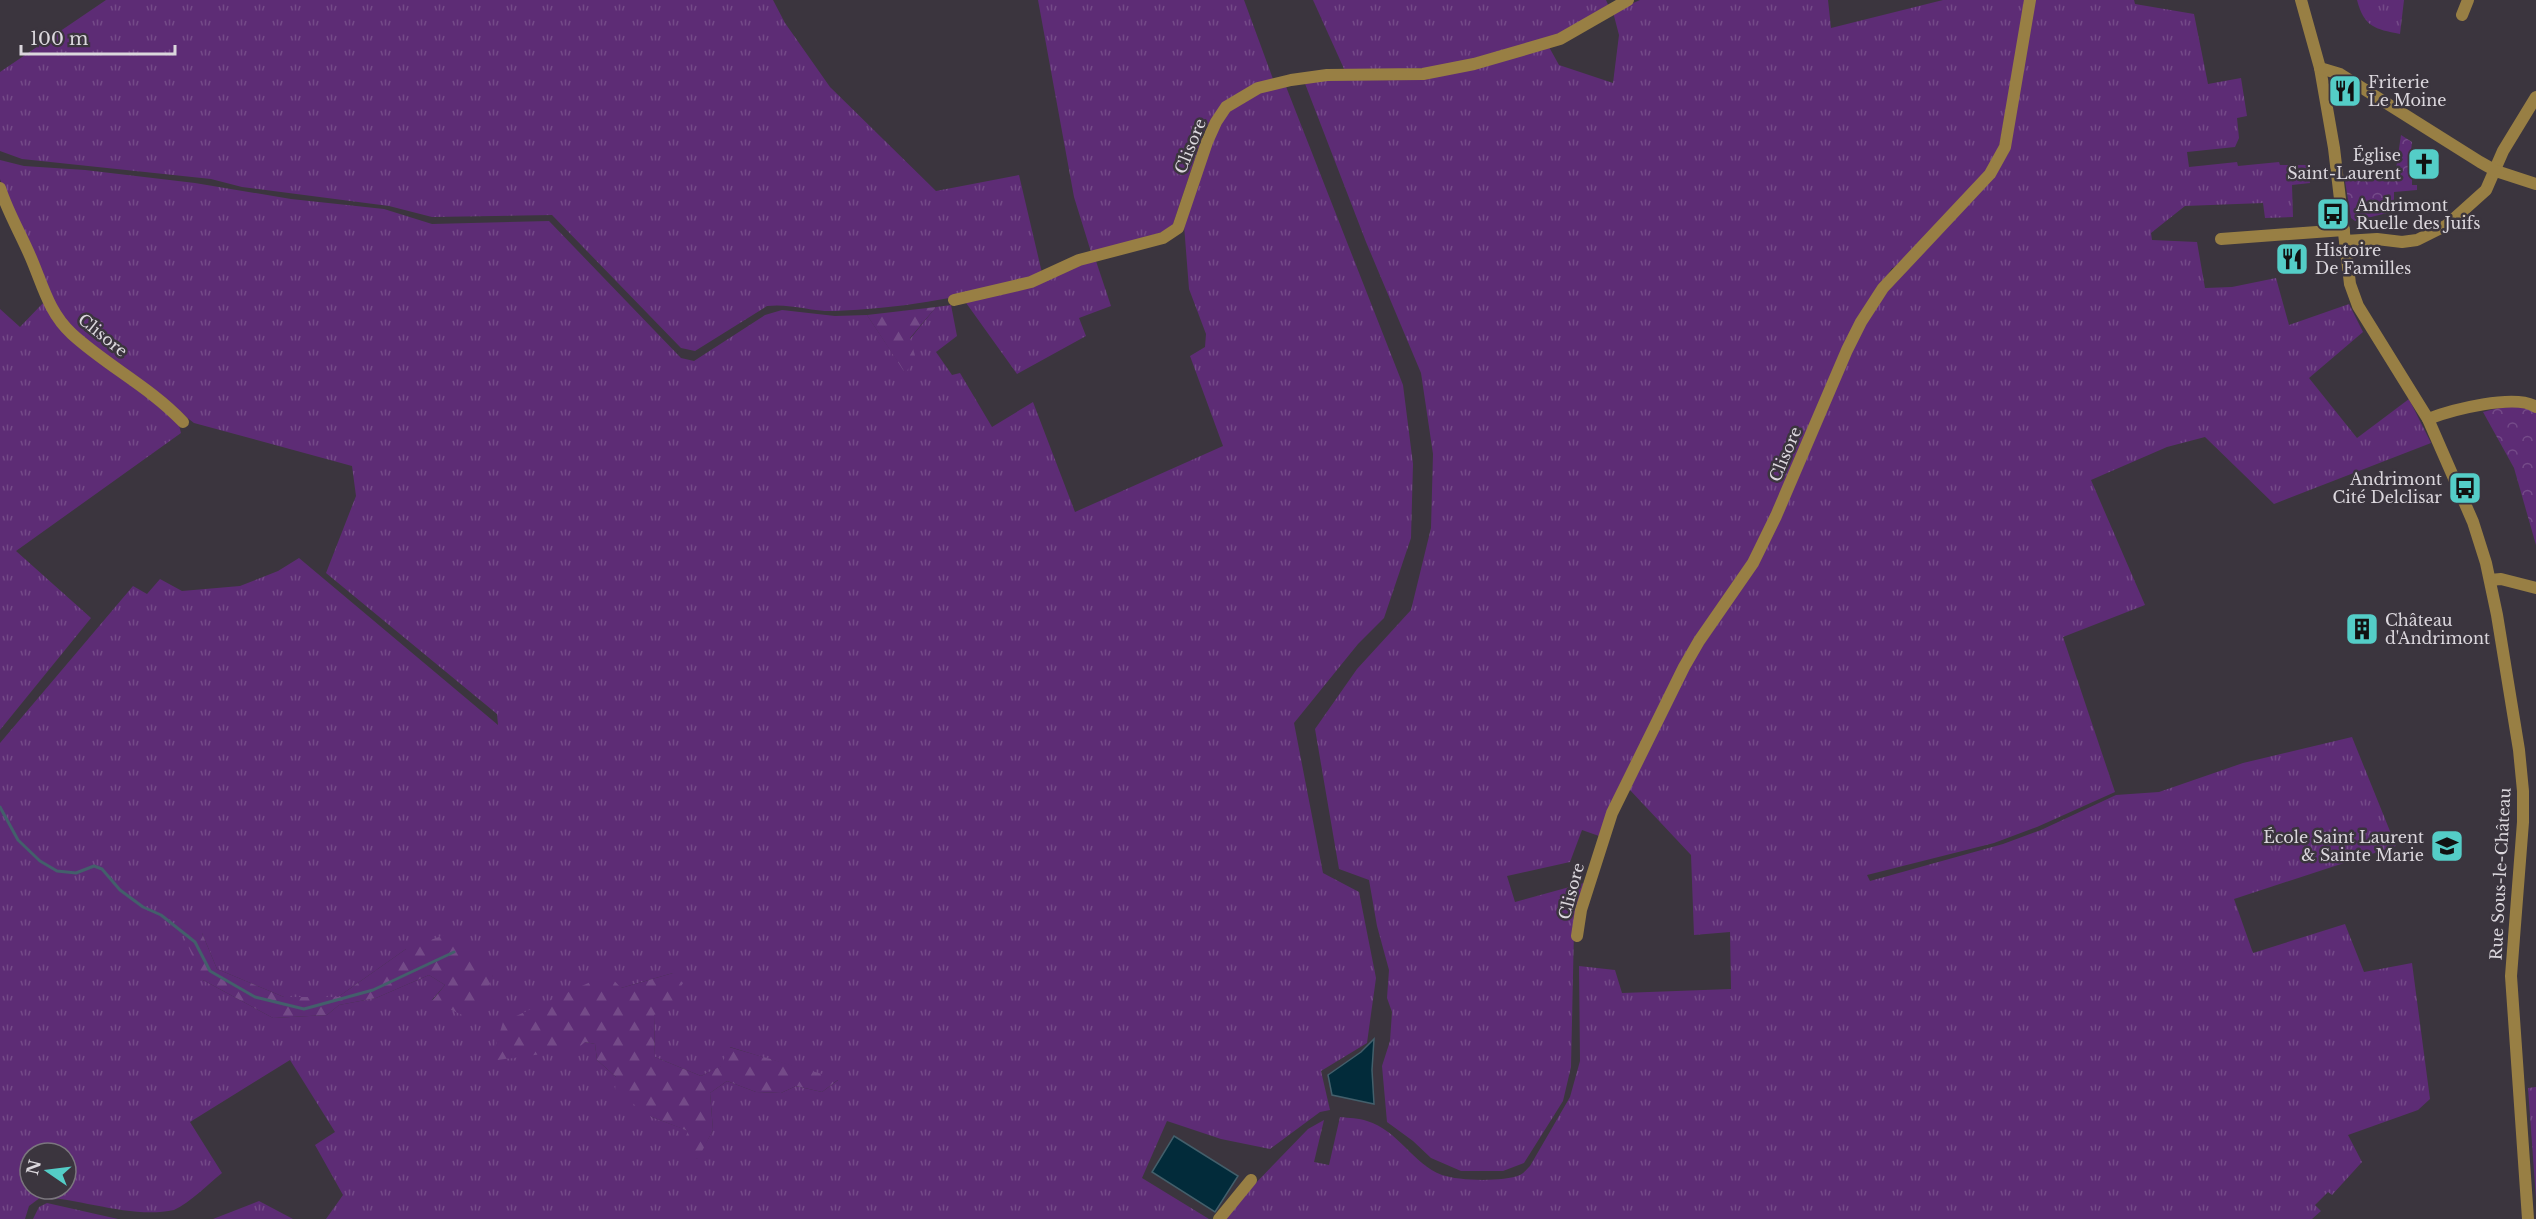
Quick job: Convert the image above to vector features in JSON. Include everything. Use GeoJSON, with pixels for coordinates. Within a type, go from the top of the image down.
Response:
{"type":"FeatureCollection","features":[{"type":"Feature","properties":{"kind":"street","name":"Clisore"},"geometry":{"type":"LineString","coordinates":[[954,300],[1031,282],[1078,260],[1163,238],[1178,228],[1216,122],[1226,107],[1258,88],[1327,75],[1423,74],[1474,64],[1560,39],[1628,0]]}},
{"type":"Feature","properties":{"kind":"street","name":"Clisore"},"geometry":{"type":"LineString","coordinates":[[1577,936],[1581,910],[1612,813],[1689,658],[1753,562],[1776,516],[1861,322],[1883,288],[1979,188],[1999,161],[2005,147],[2030,0]]}},
{"type":"Feature","properties":{"kind":"street","name":"Rue Sous-le-Château"},"geometry":{"type":"LineString","coordinates":[[2301,0],[2319,68],[2334,148],[2350,284],[2358,306],[2428,419],[2473,522],[2490,580],[2514,719],[2523,791],[2511,976],[2528,1219]]}},
{"type":"Feature","properties":{"kind":"street"},"geometry":{"type":"LineString","coordinates":[[2462,15],[2469,0]]}},
{"type":"Feature","properties":{"kind":"street"},"geometry":{"type":"LineString","coordinates":[[2319,68],[2340,74],[2496,171],[2536,184]]}},
{"type":"Feature","properties":{"kind":"street"},"geometry":{"type":"LineString","coordinates":[[2221,239],[2344,236],[2390,242],[2417,240],[2447,225],[2486,190],[2503,151],[2536,97]]}},
{"type":"Feature","properties":{"kind":"street","name":"Clisore"},"geometry":{"type":"LineString","coordinates":[[0,188],[6,208],[32,260],[54,313],[71,333],[168,406],[183,422]]}},
{"type":"Feature","properties":{"kind":"street"},"geometry":{"type":"LineString","coordinates":[[2428,419],[2445,413],[2509,400],[2521,400],[2536,407]]}},
{"type":"Feature","properties":{"kind":"street"},"geometry":{"type":"LineString","coordinates":[[2490,580],[2512,580],[2536,588]]}},
{"type":"Feature","properties":{"kind":"street"},"geometry":{"type":"LineString","coordinates":[[1220,1219],[1251,1180]]}},
{"type":"Feature","properties":{"kind":"green space"},"geometry":{"type":"Polygon","coordinates":[[[106,0],[773,0],[785,23],[830,87],[936,191],[1019,175],[1042,273],[992,288],[914,304],[827,311],[767,306],[695,351],[681,348],[552,215],[432,217],[389,206],[242,187],[211,179],[22,159],[0,151],[0,72],[106,0]]]}},
{"type":"Feature","properties":{"kind":"green space"},"geometry":{"type":"Polygon","coordinates":[[[1038,0],[1244,0],[1273,79],[1228,99],[1205,129],[1171,230],[1091,252],[1074,197],[1038,0]]]}},
{"type":"Feature","properties":{"kind":"green space"},"geometry":{"type":"Polygon","coordinates":[[[1313,0],[1606,0],[1609,7],[1558,36],[1436,68],[1345,71],[1313,0]]]}},
{"type":"Feature","properties":{"kind":"green space"},"geometry":{"type":"Polygon","coordinates":[[[1640,0],[1828,0],[1831,28],[1943,0],[2025,0],[1997,160],[1897,267],[1892,268],[1854,330],[1781,499],[1745,568],[1697,638],[1599,836],[1582,830],[1570,862],[1507,876],[1515,902],[1584,883],[1574,929],[1571,1067],[1563,1101],[1524,1163],[1503,1171],[1461,1171],[1431,1158],[1387,1122],[1382,1066],[1390,1041],[1392,1012],[1387,998],[1389,970],[1377,926],[1369,880],[1339,869],[1315,729],[1357,669],[1411,610],[1431,528],[1433,454],[1421,373],[1366,242],[1304,81],[1432,77],[1549,47],[1559,65],[1613,83],[1619,35],[1613,12],[1640,0]]]}},
{"type":"Feature","properties":{"kind":"green space"},"geometry":{"type":"Polygon","coordinates":[[[2033,0],[2134,0],[2135,4],[2194,14],[2208,84],[2241,78],[2247,116],[2237,118],[2239,138],[2235,147],[2187,152],[2189,167],[2237,162],[2238,166],[2279,162],[2280,165],[2308,165],[2310,183],[2292,185],[2293,217],[2265,218],[2263,203],[2185,206],[2151,233],[2152,240],[2197,242],[2205,288],[2232,287],[2276,278],[2289,325],[2349,304],[2363,332],[2309,378],[2357,438],[2409,399],[2431,443],[2274,504],[2205,437],[2167,447],[2091,480],[2145,605],[2063,637],[2115,792],[2037,827],[1994,843],[1867,875],[1870,881],[2003,844],[2041,830],[2116,795],[2159,792],[2243,763],[2352,737],[2396,846],[2234,899],[2253,953],[2345,924],[2364,972],[2412,963],[2430,1099],[2418,1110],[2348,1135],[2362,1162],[2332,1195],[2328,1192],[2315,1205],[2321,1211],[2312,1219],[1221,1219],[1308,1129],[1324,1120],[1314,1162],[1329,1165],[1340,1117],[1361,1119],[1378,1125],[1397,1139],[1422,1163],[1442,1175],[1459,1179],[1481,1180],[1503,1179],[1521,1174],[1530,1166],[1570,1097],[1580,1061],[1579,966],[1615,970],[1622,993],[1731,989],[1730,932],[1694,935],[1691,855],[1629,789],[1689,666],[1752,573],[1854,342],[1877,301],[1989,182],[2008,154],[2033,0]]]}},
{"type":"Feature","properties":{"kind":"green space"},"geometry":{"type":"Polygon","coordinates":[[[2357,0],[2404,0],[2400,34],[2372,25],[2363,16],[2357,0]]]}},
{"type":"Feature","properties":{"kind":"green space"},"geometry":{"type":"Polygon","coordinates":[[[1285,84],[1403,385],[1413,464],[1411,538],[1384,618],[1358,644],[1294,723],[1323,873],[1359,892],[1376,978],[1367,1043],[1321,1071],[1330,1110],[1320,1112],[1270,1149],[1221,1139],[1167,1121],[1142,1178],[1209,1219],[326,1219],[343,1195],[315,1145],[335,1132],[290,1060],[190,1122],[222,1173],[180,1207],[174,1210],[142,1212],[68,1201],[78,1201],[78,1141],[18,1141],[18,1201],[36,1201],[29,1206],[25,1219],[0,1219],[0,743],[133,586],[147,594],[160,579],[182,591],[240,586],[278,571],[299,558],[498,725],[497,714],[326,573],[356,496],[352,466],[194,423],[68,325],[55,308],[17,226],[0,179],[0,160],[24,166],[85,170],[195,183],[291,199],[384,209],[432,224],[549,221],[681,358],[694,361],[765,315],[782,310],[835,316],[867,315],[905,372],[910,339],[936,307],[951,305],[957,336],[936,352],[952,375],[960,373],[992,427],[1033,402],[1075,512],[1223,446],[1190,356],[1205,347],[1206,334],[1189,289],[1184,225],[1208,149],[1228,109],[1249,97],[1285,84]],[[202,933],[203,980],[273,1018],[327,1015],[339,1005],[376,998],[429,975],[445,985],[432,1000],[493,976],[406,949],[338,997],[284,997],[217,969],[202,933]],[[673,973],[621,988],[585,1042],[595,1044],[597,1060],[616,1077],[652,1117],[689,1131],[697,1159],[713,1130],[710,1093],[727,1081],[756,1092],[781,1093],[796,1086],[822,1092],[838,1080],[730,1047],[722,1066],[701,1076],[655,1057],[654,1015],[673,973]]]}},
{"type":"Feature","properties":{"kind":"green space"},"geometry":{"type":"Polygon","coordinates":[[[2401,135],[2412,142],[2409,169],[2412,170],[2412,185],[2417,185],[2417,190],[2394,192],[2391,212],[2355,221],[2351,218],[2345,181],[2396,169],[2401,135]]]}},
{"type":"Feature","properties":{"kind":"green space"},"geometry":{"type":"Polygon","coordinates":[[[1095,258],[1111,306],[1079,318],[1086,336],[1017,374],[964,300],[1095,258]]]}},
{"type":"Feature","properties":{"kind":"green space"},"geometry":{"type":"Polygon","coordinates":[[[43,303],[178,421],[181,433],[16,551],[91,618],[0,730],[0,309],[20,327],[43,303]]]}},
{"type":"Feature","properties":{"kind":"green space"},"geometry":{"type":"Polygon","coordinates":[[[936,307],[910,338],[916,359],[905,373],[867,315],[936,307]]]}},
{"type":"Feature","properties":{"kind":"green space"},"geometry":{"type":"Polygon","coordinates":[[[2536,405],[2536,545],[2514,468],[2483,412],[2498,408],[2536,405]]]}},
{"type":"Feature","properties":{"kind":"green space"},"geometry":{"type":"Polygon","coordinates":[[[202,933],[217,969],[284,997],[338,997],[406,949],[447,934],[475,948],[493,976],[473,1020],[432,1001],[445,985],[429,975],[376,998],[339,1005],[327,1015],[273,1018],[203,980],[184,937],[202,933]]]}},
{"type":"Feature","properties":{"kind":"green space"},"geometry":{"type":"Polygon","coordinates":[[[673,973],[683,983],[668,1009],[654,1015],[655,1057],[701,1076],[721,1066],[729,1047],[839,1079],[822,1092],[796,1086],[781,1093],[756,1092],[727,1081],[710,1093],[713,1130],[698,1159],[680,1152],[688,1131],[652,1117],[615,1091],[616,1077],[597,1060],[595,1044],[585,1042],[577,1049],[491,1061],[503,1022],[608,974],[621,988],[673,973]]]}},
{"type":"Feature","properties":{"kind":"green space"},"geometry":{"type":"Polygon","coordinates":[[[2536,1087],[2536,1199],[2528,1088],[2536,1087]]]}},
{"type":"Feature","properties":{"kind":"green space"},"geometry":{"type":"Polygon","coordinates":[[[259,1201],[293,1219],[213,1219],[259,1201]]]}},
{"type":"Feature","properties":{"kind":"green space"},"geometry":{"type":"Polygon","coordinates":[[[47,1203],[118,1219],[33,1219],[39,1207],[47,1203]]]}},
{"type":"Feature","properties":{"kind":"water"},"geometry":{"type":"Polygon","coordinates":[[[1374,1039],[1372,1070],[1374,1104],[1332,1095],[1328,1075],[1361,1052],[1374,1039]]]}},
{"type":"Feature","properties":{"kind":"water"},"geometry":{"type":"Polygon","coordinates":[[[1174,1136],[1238,1176],[1215,1212],[1152,1172],[1174,1136]]]}},
{"type":"Feature","properties":{"kind":"waterway"},"geometry":{"type":"LineString","coordinates":[[0,807],[18,840],[40,861],[57,871],[76,873],[94,866],[102,869],[120,890],[143,907],[161,915],[195,942],[210,971],[255,997],[304,1009],[373,990],[454,952]]}},
{"type":"Feature","properties":{"kind":"place","name":"Friterie Le Moine"},"geometry":{"type":"Point","coordinates":[2345,91]}},
{"type":"Feature","properties":{"kind":"place","name":"Église Saint-Laurent"},"geometry":{"type":"Point","coordinates":[2424,164]}},
{"type":"Feature","properties":{"kind":"place","name":"Andrimont Ruelle des Juifs"},"geometry":{"type":"Point","coordinates":[2333,214]}},
{"type":"Feature","properties":{"kind":"place","name":"Histoire De Familles"},"geometry":{"type":"Point","coordinates":[2292,259]}},
{"type":"Feature","properties":{"kind":"place","name":"Andrimont Cité Delclisar"},"geometry":{"type":"Point","coordinates":[2465,488]}},
{"type":"Feature","properties":{"kind":"place","name":"Château d'Andrimont"},"geometry":{"type":"Point","coordinates":[2362,629]}},
{"type":"Feature","properties":{"kind":"place","name":"École Saint Laurent & Sainte Marie"},"geometry":{"type":"Point","coordinates":[2447,846]}}]}
